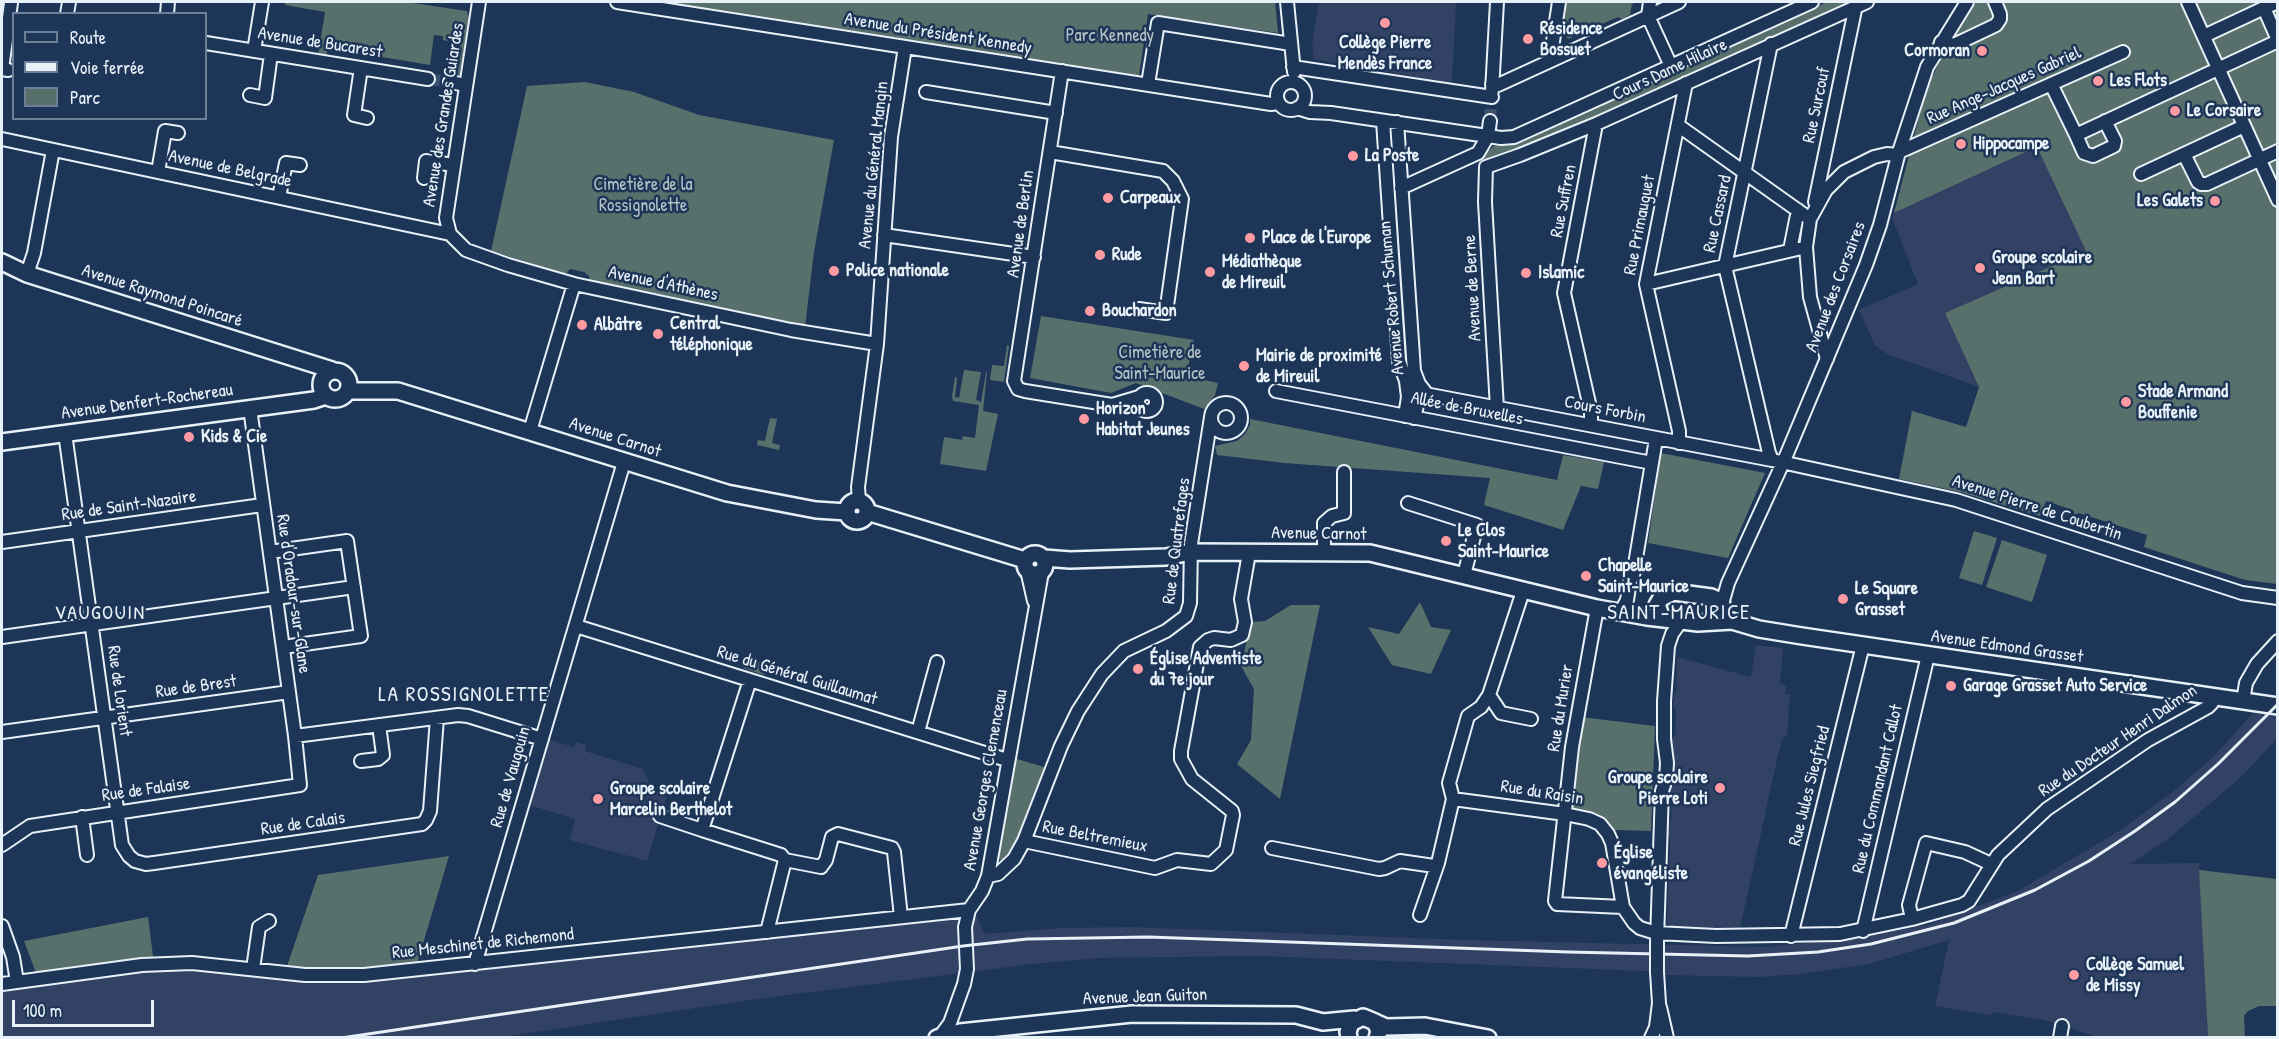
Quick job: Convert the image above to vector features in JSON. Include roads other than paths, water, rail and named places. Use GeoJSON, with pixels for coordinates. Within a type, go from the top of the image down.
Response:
{"type":"FeatureCollection","features":[{"type":"Feature","properties":{"kind":"main road","name":"Avenue Raymond Poincaré"},"geometry":{"type":"LineString","coordinates":[[2,262],[27,274],[311,364],[325,383]]}},
{"type":"Feature","properties":{"kind":"main road","name":"Avenue Carnot"},"geometry":{"type":"LineString","coordinates":[[325,383],[341,371],[348,386],[398,391],[727,493],[816,510],[847,513],[850,504],[863,506],[1037,566],[1070,560],[1166,557],[1191,552],[1370,554],[1597,608],[1627,612],[1660,612]]}},
{"type":"Feature","properties":{"kind":"main road","name":"Avenue Denfert-Rochereau"},"geometry":{"type":"LineString","coordinates":[[2,442],[318,399],[325,383],[337,399],[348,386]]}},
{"type":"Feature","properties":{"kind":"main road","name":"Avenue Edmond Grasset"},"geometry":{"type":"LineString","coordinates":[[1721,611],[1682,621],[1660,612],[1661,598],[1674,592],[1721,611],[1759,629],[2277,706]]}},
{"type":"Feature","properties":{"kind":"main road","name":"Avenue Jean Guiton"},"geometry":{"type":"LineString","coordinates":[[948,1033],[1132,1014],[1296,1015],[1323,1022],[1350,1033]]}},
{"type":"Feature","properties":{"kind":"main road"},"geometry":{"type":"LineString","coordinates":[[1350,1033],[1363,1017],[1386,1027],[1425,1026],[1480,1036]]}},
{"type":"Feature","properties":{"kind":"main road","name":"Avenue Jean Guiton"},"geometry":{"type":"LineString","coordinates":[[999,1038],[1076,1027],[1152,1022],[1266,1023],[1329,1028],[1350,1033]]}},
{"type":"Feature","properties":{"kind":"main road"},"geometry":{"type":"LineString","coordinates":[[1375,1022],[1379,1031],[1377,1038]]}},
{"type":"Feature","properties":{"kind":"main road"},"geometry":{"type":"LineString","coordinates":[[1387,1038],[1480,1036]]}},
{"type":"Feature","properties":{"kind":"street"},"geometry":{"type":"LineString","coordinates":[[254,51],[262,2]]}},
{"type":"Feature","properties":{"kind":"street","name":"Avenue des Grandes Guiardes"},"geometry":{"type":"LineString","coordinates":[[450,234],[446,218],[479,2]]}},
{"type":"Feature","properties":{"kind":"street","name":"Avenue du Président Kennedy"},"geometry":{"type":"LineString","coordinates":[[617,2],[1254,101],[1278,98]]}},
{"type":"Feature","properties":{"kind":"street"},"geometry":{"type":"LineString","coordinates":[[1287,2],[1293,67],[1292,83]]}},
{"type":"Feature","properties":{"kind":"street"},"geometry":{"type":"LineString","coordinates":[[1293,67],[1491,100],[1497,2]]}},
{"type":"Feature","properties":{"kind":"street"},"geometry":{"type":"LineString","coordinates":[[1550,62],[1559,2]]}},
{"type":"Feature","properties":{"kind":"street"},"geometry":{"type":"LineString","coordinates":[[1650,2],[1648,16],[1671,66]]}},
{"type":"Feature","properties":{"kind":"street"},"geometry":{"type":"LineString","coordinates":[[1492,84],[1498,85],[1679,2]]}},
{"type":"Feature","properties":{"kind":"street","name":"Cours Dame Hilaire"},"geometry":{"type":"LineString","coordinates":[[1488,136],[1514,137],[1812,2]]}},
{"type":"Feature","properties":{"kind":"street","name":"Avenue des Corsaires"},"geometry":{"type":"LineString","coordinates":[[1721,611],[1728,583],[1778,462],[1827,359],[1880,225],[1924,75],[1941,42],[1967,2]]}},
{"type":"Feature","properties":{"kind":"street"},"geometry":{"type":"LineString","coordinates":[[1941,42],[1946,45],[1956,44],[1996,25],[2000,14],[1995,2]]}},
{"type":"Feature","properties":{"kind":"street"},"geometry":{"type":"LineString","coordinates":[[2188,2],[2277,200]]}},
{"type":"Feature","properties":{"kind":"street"},"geometry":{"type":"LineString","coordinates":[[2204,36],[2277,2]]}},
{"type":"Feature","properties":{"kind":"street","name":"Cours Dame Hilaire"},"geometry":{"type":"LineString","coordinates":[[1486,167],[1550,144],[1596,124],[1862,3]]}},
{"type":"Feature","properties":{"kind":"street","name":"Rue Surcouf"},"geometry":{"type":"LineString","coordinates":[[1827,359],[1810,297],[1806,247],[1862,3]]}},
{"type":"Feature","properties":{"kind":"street"},"geometry":{"type":"LineString","coordinates":[[2076,135],[2277,40],[2264,8]]}},
{"type":"Feature","properties":{"kind":"street"},"geometry":{"type":"LineString","coordinates":[[8,70],[2,69],[12,15]]}},
{"type":"Feature","properties":{"kind":"street"},"geometry":{"type":"LineString","coordinates":[[1149,84],[1158,23],[1291,44]]}},
{"type":"Feature","properties":{"kind":"street","name":"Avenue de Bucarest"},"geometry":{"type":"LineString","coordinates":[[207,44],[428,79]]}},
{"type":"Feature","properties":{"kind":"street","name":"Rue Cassard"},"geometry":{"type":"LineString","coordinates":[[1771,44],[1725,266],[1768,453],[1778,462]]}},
{"type":"Feature","properties":{"kind":"street","name":"Avenue du Général Mangin"},"geometry":{"type":"LineString","coordinates":[[863,506],[858,487],[878,344],[891,137],[905,46]]}},
{"type":"Feature","properties":{"kind":"street","name":"Rue Ange-Jacques Gabriel"},"geometry":{"type":"LineString","coordinates":[[1834,181],[1844,172],[1864,161],[1887,154],[1899,154],[2123,52]]}},
{"type":"Feature","properties":{"kind":"street"},"geometry":{"type":"LineString","coordinates":[[250,95],[265,98],[271,54]]}},
{"type":"Feature","properties":{"kind":"street"},"geometry":{"type":"LineString","coordinates":[[361,68],[354,115],[367,118]]}},
{"type":"Feature","properties":{"kind":"street","name":"Avenue de Berlin"},"geometry":{"type":"LineString","coordinates":[[1062,71],[1014,381],[1018,389],[1112,405],[1139,397]]}},
{"type":"Feature","properties":{"kind":"street"},"geometry":{"type":"LineString","coordinates":[[450,82],[466,85]]}},
{"type":"Feature","properties":{"kind":"street"},"geometry":{"type":"LineString","coordinates":[[1292,83],[1303,90],[1301,103],[1288,109],[1278,98],[1281,86],[1292,83]]}},
{"type":"Feature","properties":{"kind":"street","name":"Rue Primauguet"},"geometry":{"type":"LineString","coordinates":[[1679,443],[1679,431],[1646,284],[1686,83]]}},
{"type":"Feature","properties":{"kind":"street"},"geometry":{"type":"LineString","coordinates":[[2051,84],[2084,153],[2093,156],[2114,146],[2115,141],[2105,121]]}},
{"type":"Feature","properties":{"kind":"street"},"geometry":{"type":"LineString","coordinates":[[926,92],[1056,113]]}},
{"type":"Feature","properties":{"kind":"street"},"geometry":{"type":"LineString","coordinates":[[1301,103],[1310,112],[1331,113],[1488,136]]}},
{"type":"Feature","properties":{"kind":"street","name":"Avenue Robert Schuman"},"geometry":{"type":"LineString","coordinates":[[1383,121],[1399,361],[1406,381],[1424,394]]}},
{"type":"Feature","properties":{"kind":"street","name":"Avenue Robert Schuman"},"geometry":{"type":"LineString","coordinates":[[1397,122],[1414,371],[1424,394]]}},
{"type":"Feature","properties":{"kind":"street"},"geometry":{"type":"LineString","coordinates":[[1401,188],[1472,156],[1483,146],[1488,136],[1490,122]]}},
{"type":"Feature","properties":{"kind":"street","name":"Rue Suffren"},"geometry":{"type":"LineString","coordinates":[[1591,425],[1591,412],[1564,293],[1596,124]]}},
{"type":"Feature","properties":{"kind":"street"},"geometry":{"type":"LineString","coordinates":[[1679,126],[1798,210],[1812,215],[1834,181],[1821,176]]}},
{"type":"Feature","properties":{"kind":"street"},"geometry":{"type":"LineString","coordinates":[[2141,174],[2244,126]]}},
{"type":"Feature","properties":{"kind":"street"},"geometry":{"type":"LineString","coordinates":[[158,172],[165,131],[178,133]]}},
{"type":"Feature","properties":{"kind":"street","name":"Avenue de Belgrade"},"geometry":{"type":"LineString","coordinates":[[2,139],[450,234]]}},
{"type":"Feature","properties":{"kind":"street"},"geometry":{"type":"LineString","coordinates":[[27,274],[34,252],[53,150]]}},
{"type":"Feature","properties":{"kind":"street"},"geometry":{"type":"LineString","coordinates":[[2184,154],[2198,182],[2207,184],[2277,151]]}},
{"type":"Feature","properties":{"kind":"street"},"geometry":{"type":"LineString","coordinates":[[1050,152],[1163,171],[1173,181],[1182,199],[1166,313],[1138,309]]}},
{"type":"Feature","properties":{"kind":"street"},"geometry":{"type":"LineString","coordinates":[[424,178],[426,161],[454,165]]}},
{"type":"Feature","properties":{"kind":"street"},"geometry":{"type":"LineString","coordinates":[[279,197],[286,163],[300,165]]}},
{"type":"Feature","properties":{"kind":"street","name":"Avenue de Berne"},"geometry":{"type":"LineString","coordinates":[[1486,167],[1485,202],[1497,408]]}},
{"type":"Feature","properties":{"kind":"street"},"geometry":{"type":"LineString","coordinates":[[1790,250],[1798,210]]}},
{"type":"Feature","properties":{"kind":"street","name":"Avenue d'Athènes"},"geometry":{"type":"LineString","coordinates":[[450,234],[466,250],[477,255],[574,284],[791,330],[878,344]]}},
{"type":"Feature","properties":{"kind":"street"},"geometry":{"type":"LineString","coordinates":[[884,235],[1034,257]]}},
{"type":"Feature","properties":{"kind":"street"},"geometry":{"type":"LineString","coordinates":[[1646,284],[1806,247]]}},
{"type":"Feature","properties":{"kind":"street"},"geometry":{"type":"LineString","coordinates":[[530,431],[574,284]]}},
{"type":"Feature","properties":{"kind":"street"},"geometry":{"type":"LineString","coordinates":[[1817,328],[1839,329]]}},
{"type":"Feature","properties":{"kind":"street"},"geometry":{"type":"LineString","coordinates":[[1406,381],[1410,417]]}},
{"type":"Feature","properties":{"kind":"street","name":"Allée de Bruxelles"},"geometry":{"type":"LineString","coordinates":[[1276,391],[1652,463]]}},
{"type":"Feature","properties":{"kind":"street"},"geometry":{"type":"LineString","coordinates":[[1410,417],[1424,394]]}},
{"type":"Feature","properties":{"kind":"street","name":"Cours Forbin"},"geometry":{"type":"LineString","coordinates":[[1424,394],[1778,462]]}},
{"type":"Feature","properties":{"kind":"street","name":"Rue d'Oradour-sur-Glane"},"geometry":{"type":"LineString","coordinates":[[250,408],[300,785]]}},
{"type":"Feature","properties":{"kind":"street","name":"Rue de Quatrefages"},"geometry":{"type":"LineString","coordinates":[[988,876],[998,874],[1014,859],[1024,841],[1061,746],[1078,711],[1102,674],[1124,651],[1166,631],[1186,616],[1190,603],[1191,552],[1211,417]]}},
{"type":"Feature","properties":{"kind":"street","name":"Rue de Lorient"},"geometry":{"type":"LineString","coordinates":[[65,433],[117,812]]}},
{"type":"Feature","properties":{"kind":"street"},"geometry":{"type":"LineString","coordinates":[[1627,612],[1630,581],[1633,576],[1656,439]]}},
{"type":"Feature","properties":{"kind":"street","name":"Rue de Vaugouin"},"geometry":{"type":"LineString","coordinates":[[475,964],[624,462]]}},
{"type":"Feature","properties":{"kind":"street","name":"Avenue Pierre de Coubertin"},"geometry":{"type":"LineString","coordinates":[[1778,462],[1970,503],[2242,593],[2277,598]]}},
{"type":"Feature","properties":{"kind":"street"},"geometry":{"type":"LineString","coordinates":[[1324,552],[1324,523],[1332,516],[1344,513],[1344,471]]}},
{"type":"Feature","properties":{"kind":"street"},"geometry":{"type":"LineString","coordinates":[[1408,503],[1477,525],[1464,575]]}},
{"type":"Feature","properties":{"kind":"street","name":"Rue de Saint-Nazaire"},"geometry":{"type":"LineString","coordinates":[[2,542],[262,505]]}},
{"type":"Feature","properties":{"kind":"street"},"geometry":{"type":"LineString","coordinates":[[270,552],[347,541],[361,636],[283,647]]}},
{"type":"Feature","properties":{"kind":"street","name":"Rue Beltremieux"},"geometry":{"type":"LineString","coordinates":[[1024,841],[1155,868],[1177,860],[1211,864],[1226,849],[1232,811],[1192,779],[1182,759],[1181,751],[1200,647],[1214,638],[1232,640],[1242,635],[1245,622],[1241,599],[1249,553]]}},
{"type":"Feature","properties":{"kind":"street","name":"Avenue Georges Clemenceau"},"geometry":{"type":"LineString","coordinates":[[948,1033],[966,975],[965,927],[969,910],[982,891],[988,876],[1035,608],[1037,566]]}},
{"type":"Feature","properties":{"kind":"street"},"geometry":{"type":"LineString","coordinates":[[2,637],[354,587]]}},
{"type":"Feature","properties":{"kind":"street"},"geometry":{"type":"LineString","coordinates":[[1420,915],[1438,864],[1453,799],[1449,783],[1468,716],[1481,707],[1489,695],[1523,591]]}},
{"type":"Feature","properties":{"kind":"street","name":"Rue du Murier"},"geometry":{"type":"LineString","coordinates":[[1597,608],[1572,747],[1555,901],[1557,904],[1623,907]]}},
{"type":"Feature","properties":{"kind":"street"},"geometry":{"type":"LineString","coordinates":[[1660,612],[1668,646],[1664,739],[1667,763],[1666,779],[1662,791],[1657,972],[1659,1003],[1668,1038]]}},
{"type":"Feature","properties":{"kind":"street"},"geometry":{"type":"LineString","coordinates":[[1668,646],[1672,634],[1682,621]]}},
{"type":"Feature","properties":{"kind":"street","name":"Rue du Général Guillaumat"},"geometry":{"type":"LineString","coordinates":[[576,626],[1007,760]]}},
{"type":"Feature","properties":{"kind":"street"},"geometry":{"type":"LineString","coordinates":[[2243,701],[2246,683],[2257,664],[2277,641]]}},
{"type":"Feature","properties":{"kind":"street","name":"Rue Jules Siegfried"},"geometry":{"type":"LineString","coordinates":[[1791,936],[1863,645]]}},
{"type":"Feature","properties":{"kind":"street","name":"Rue du Commandant Callot"},"geometry":{"type":"LineString","coordinates":[[1863,931],[1928,655]]}},
{"type":"Feature","properties":{"kind":"street"},"geometry":{"type":"LineString","coordinates":[[918,732],[937,662]]}},
{"type":"Feature","properties":{"kind":"street"},"geometry":{"type":"LineString","coordinates":[[702,830],[750,680]]}},
{"type":"Feature","properties":{"kind":"street","name":"Rue de Brest"},"geometry":{"type":"LineString","coordinates":[[2,732],[289,692]]}},
{"type":"Feature","properties":{"kind":"street"},"geometry":{"type":"LineString","coordinates":[[1489,695],[1501,713],[1530,719]]}},
{"type":"Feature","properties":{"kind":"street","name":"Rue du Docteur Henri Dalmon"},"geometry":{"type":"LineString","coordinates":[[1657,937],[1831,935],[1863,931],[1962,905],[1969,901],[1991,864],[2047,809],[2148,740],[2208,707],[2212,703],[2212,698]]}},
{"type":"Feature","properties":{"kind":"street"},"geometry":{"type":"LineString","coordinates":[[295,736],[468,716],[542,739]]}},
{"type":"Feature","properties":{"kind":"street","name":"Rue de Calais"},"geometry":{"type":"LineString","coordinates":[[117,812],[124,849],[135,861],[146,864],[417,825],[426,820],[430,811],[436,718]]}},
{"type":"Feature","properties":{"kind":"street"},"geometry":{"type":"LineString","coordinates":[[361,761],[378,759],[383,755],[379,725]]}},
{"type":"Feature","properties":{"kind":"street","name":"Rue de Falaise"},"geometry":{"type":"LineString","coordinates":[[2,845],[30,826],[300,785]]}},
{"type":"Feature","properties":{"kind":"street","name":"Rue du Raisin"},"geometry":{"type":"LineString","coordinates":[[1453,799],[1565,814],[1596,821],[1608,834],[1612,843],[1623,907]]}},
{"type":"Feature","properties":{"kind":"street"},"geometry":{"type":"LineString","coordinates":[[660,816],[781,855],[785,860],[821,867],[826,860],[832,837],[837,834],[888,846],[894,852],[901,917]]}},
{"type":"Feature","properties":{"kind":"street"},"geometry":{"type":"LineString","coordinates":[[82,817],[87,855]]}},
{"type":"Feature","properties":{"kind":"street"},"geometry":{"type":"LineString","coordinates":[[1912,919],[1909,905],[1926,843],[1965,852],[1991,864]]}},
{"type":"Feature","properties":{"kind":"street"},"geometry":{"type":"LineString","coordinates":[[1272,848],[1379,869],[1400,861],[1434,866],[1438,864]]}},
{"type":"Feature","properties":{"kind":"street"},"geometry":{"type":"LineString","coordinates":[[767,932],[785,860]]}},
{"type":"Feature","properties":{"kind":"street"},"geometry":{"type":"LineString","coordinates":[[1623,907],[1634,923],[1657,937]]}},
{"type":"Feature","properties":{"kind":"street","name":"Rue Meschinet de Richemond"},"geometry":{"type":"LineString","coordinates":[[2,984],[142,965],[192,963],[305,975],[364,975],[969,910]]}},
{"type":"Feature","properties":{"kind":"street"},"geometry":{"type":"LineString","coordinates":[[253,969],[259,927],[268,921]]}},
{"type":"Feature","properties":{"kind":"street"},"geometry":{"type":"LineString","coordinates":[[2,926],[13,957],[17,982]]}},
{"type":"Feature","properties":{"kind":"street"},"geometry":{"type":"LineString","coordinates":[[1651,1038],[1656,1027],[1659,1003]]}},
{"type":"Feature","properties":{"kind":"tunnel"},"geometry":{"type":"LineString","coordinates":[[428,79],[450,82]]}},
{"type":"Feature","properties":{"kind":"tunnel"},"geometry":{"type":"LineString","coordinates":[[1490,121],[1491,104]]}},
{"type":"Feature","properties":{"kind":"railway"},"geometry":{"type":"LineString","coordinates":[[341,1038],[963,946],[1027,939],[1149,937],[1748,956],[1818,952],[1871,944],[1954,923],[2035,890],[2089,861],[2175,802],[2218,764],[2278,704]]}},
{"type":"Feature","properties":{"kind":"place","name":"Collège Pierre Mendès France"},"geometry":{"type":"Point","coordinates":[1385,23]}},
{"type":"Feature","properties":{"kind":"place","name":"Résidence Bossuet"},"geometry":{"type":"Point","coordinates":[1528,39]}},
{"type":"Feature","properties":{"kind":"place","name":"Cormoran"},"geometry":{"type":"Point","coordinates":[1982,51]}},
{"type":"Feature","properties":{"kind":"place","name":"Les Flots"},"geometry":{"type":"Point","coordinates":[2098,81]}},
{"type":"Feature","properties":{"kind":"place","name":"Le Corsaire"},"geometry":{"type":"Point","coordinates":[2175,111]}},
{"type":"Feature","properties":{"kind":"place","name":"Hippocampe"},"geometry":{"type":"Point","coordinates":[1961,144]}},
{"type":"Feature","properties":{"kind":"place","name":"La Poste"},"geometry":{"type":"Point","coordinates":[1353,156]}},
{"type":"Feature","properties":{"kind":"place","name":"Carpeaux"},"geometry":{"type":"Point","coordinates":[1108,198]}},
{"type":"Feature","properties":{"kind":"place","name":"Les Galets"},"geometry":{"type":"Point","coordinates":[2215,201]}},
{"type":"Feature","properties":{"kind":"place","name":"Place de l'Europe"},"geometry":{"type":"Point","coordinates":[1250,238]}},
{"type":"Feature","properties":{"kind":"place","name":"Rude"},"geometry":{"type":"Point","coordinates":[1100,255]}},
{"type":"Feature","properties":{"kind":"place","name":"Groupe scolaire Jean Bart"},"geometry":{"type":"Point","coordinates":[1980,268]}},
{"type":"Feature","properties":{"kind":"place","name":"Police nationale"},"geometry":{"type":"Point","coordinates":[834,271]}},
{"type":"Feature","properties":{"kind":"place","name":"Médiathèque de Mireuil"},"geometry":{"type":"Point","coordinates":[1210,272]}},
{"type":"Feature","properties":{"kind":"place","name":"Islamic"},"geometry":{"type":"Point","coordinates":[1526,273]}},
{"type":"Feature","properties":{"kind":"place","name":"Bouchardon"},"geometry":{"type":"Point","coordinates":[1090,311]}},
{"type":"Feature","properties":{"kind":"place","name":"Albâtre"},"geometry":{"type":"Point","coordinates":[582,325]}},
{"type":"Feature","properties":{"kind":"place","name":"Central téléphonique"},"geometry":{"type":"Point","coordinates":[658,334]}},
{"type":"Feature","properties":{"kind":"place","name":"Mairie de proximité de Mireuil"},"geometry":{"type":"Point","coordinates":[1244,366]}},
{"type":"Feature","properties":{"kind":"place","name":"Stade Armand Bouffenie"},"geometry":{"type":"Point","coordinates":[2126,402]}},
{"type":"Feature","properties":{"kind":"place","name":"Horizon Habitat Jeunes"},"geometry":{"type":"Point","coordinates":[1084,419]}},
{"type":"Feature","properties":{"kind":"place","name":"Kids & Cie"},"geometry":{"type":"Point","coordinates":[189,437]}},
{"type":"Feature","properties":{"kind":"place","name":"Le Clos Saint-Maurice"},"geometry":{"type":"Point","coordinates":[1446,541]}},
{"type":"Feature","properties":{"kind":"place","name":"Chapelle Saint-Maurice"},"geometry":{"type":"Point","coordinates":[1586,576]}},
{"type":"Feature","properties":{"kind":"place","name":"Le Square Grasset"},"geometry":{"type":"Point","coordinates":[1843,599]}},
{"type":"Feature","properties":{"kind":"place","name":"Église Adventiste du 7e jour"},"geometry":{"type":"Point","coordinates":[1138,669]}},
{"type":"Feature","properties":{"kind":"place","name":"Garage Grasset Auto Service"},"geometry":{"type":"Point","coordinates":[1951,686]}},
{"type":"Feature","properties":{"kind":"place","name":"Groupe scolaire Pierre Loti"},"geometry":{"type":"Point","coordinates":[1720,788]}},
{"type":"Feature","properties":{"kind":"place","name":"Groupe scolaire Marcelin Berthelot"},"geometry":{"type":"Point","coordinates":[598,799]}},
{"type":"Feature","properties":{"kind":"place","name":"Église évangéliste"},"geometry":{"type":"Point","coordinates":[1602,863]}},
{"type":"Feature","properties":{"kind":"place","name":"Collège Samuel de Missy"},"geometry":{"type":"Point","coordinates":[2074,975]}},
{"type":"Feature","properties":{"kind":"district","name":"SAINT-MAURICE"},"geometry":{"type":"Point","coordinates":[1679,613]}},
{"type":"Feature","properties":{"kind":"district","name":"VAUGOUIN"},"geometry":{"type":"Point","coordinates":[100,614]}},
{"type":"Feature","properties":{"kind":"district","name":"LA ROSSIGNOLETTE"},"geometry":{"type":"Point","coordinates":[464,695]}},
{"type":"Feature","properties":{"kind":"park label","name":"Parc Kennedy"},"geometry":{"type":"Point","coordinates":[1110,36]}},
{"type":"Feature","properties":{"kind":"park label","name":"Cimetière de la Rossignolette"},"geometry":{"type":"Point","coordinates":[643,195]}},
{"type":"Feature","properties":{"kind":"park label","name":"Cimetière de Saint-Maurice"},"geometry":{"type":"Point","coordinates":[1160,364]}}]}
